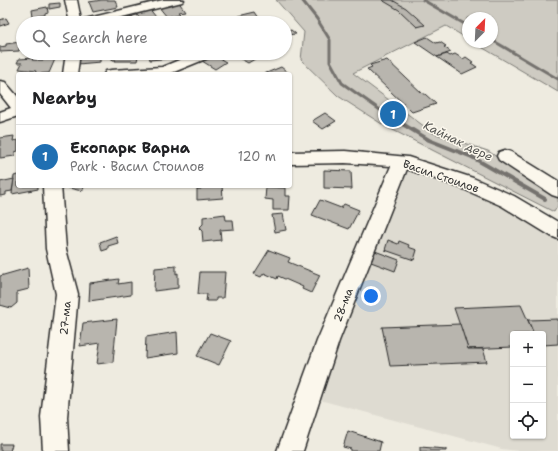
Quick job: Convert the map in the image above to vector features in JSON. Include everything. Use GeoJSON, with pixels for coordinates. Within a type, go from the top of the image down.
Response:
{"type":"FeatureCollection","features":[{"type":"Feature","properties":{"kind":"street"},"geometry":{"type":"LineString","coordinates":[[71,0],[74,16]]}},
{"type":"Feature","properties":{"kind":"street"},"geometry":{"type":"LineString","coordinates":[[112,16],[178,0]]}},
{"type":"Feature","properties":{"kind":"street"},"geometry":{"type":"LineString","coordinates":[[70,72],[72,60]]}},
{"type":"Feature","properties":{"kind":"street"},"geometry":{"type":"LineString","coordinates":[[146,72],[164,71],[191,60]]}},
{"type":"Feature","properties":{"kind":"street"},"geometry":{"type":"LineString","coordinates":[[0,85],[16,104]]}},
{"type":"Feature","properties":{"kind":"street"},"geometry":{"type":"LineString","coordinates":[[0,117],[16,112]]}},
{"type":"Feature","properties":{"kind":"street"},"geometry":{"type":"LineString","coordinates":[[505,156],[558,190]]}},
{"type":"Feature","properties":{"kind":"street","name":"Васил Стоилов"},"geometry":{"type":"LineString","coordinates":[[292,158],[345,157],[402,161],[467,182],[508,201],[558,231]]}},
{"type":"Feature","properties":{"kind":"street","name":"28-ма"},"geometry":{"type":"LineString","coordinates":[[290,451],[308,395],[354,277],[402,161]]}},
{"type":"Feature","properties":{"kind":"street","name":"27-ма"},"geometry":{"type":"LineString","coordinates":[[52,188],[56,249],[68,294],[54,417],[56,451]]}},
{"type":"Feature","properties":{"kind":"shaded area"},"geometry":{"type":"Polygon","coordinates":[[[276,0],[558,0],[558,92],[483,48],[498,48],[498,12],[462,12],[462,35],[446,26],[353,73],[433,133],[488,151],[558,198],[558,205],[554,212],[385,126],[338,96],[301,60],[304,32],[292,18],[292,16],[290,16],[276,0]]]}},
{"type":"Feature","properties":{"kind":"shaded area"},"geometry":{"type":"Polygon","coordinates":[[[406,167],[464,188],[505,207],[558,241],[558,451],[518,451],[502,449],[316,399],[406,167]]]}},
{"type":"Feature","properties":{"kind":"building"},"geometry":{"type":"Polygon","coordinates":[[[115,0],[118,7],[93,12],[89,2],[115,0]]]}},
{"type":"Feature","properties":{"kind":"building"},"geometry":{"type":"Polygon","coordinates":[[[382,0],[392,0],[406,8],[425,25],[417,27],[399,10],[382,0]]]}},
{"type":"Feature","properties":{"kind":"building"},"geometry":{"type":"Polygon","coordinates":[[[178,1],[185,11],[178,12],[180,14],[166,16],[158,6],[178,1]]]}},
{"type":"Feature","properties":{"kind":"building"},"geometry":{"type":"Polygon","coordinates":[[[60,3],[60,7],[49,9],[49,4],[60,3]]]}},
{"type":"Feature","properties":{"kind":"building"},"geometry":{"type":"Polygon","coordinates":[[[47,7],[48,12],[45,13],[45,15],[33,16],[32,10],[47,7]]]}},
{"type":"Feature","properties":{"kind":"building"},"geometry":{"type":"Polygon","coordinates":[[[148,7],[155,16],[127,16],[125,13],[148,7]]]}},
{"type":"Feature","properties":{"kind":"building"},"geometry":{"type":"Polygon","coordinates":[[[255,12],[258,16],[238,16],[255,12]]]}},
{"type":"Feature","properties":{"kind":"building"},"geometry":{"type":"Polygon","coordinates":[[[6,18],[9,23],[0,26],[0,20],[6,18]]]}},
{"type":"Feature","properties":{"kind":"building"},"geometry":{"type":"Polygon","coordinates":[[[427,37],[436,43],[440,42],[451,52],[437,57],[415,42],[427,37]]]}},
{"type":"Feature","properties":{"kind":"building"},"geometry":{"type":"Polygon","coordinates":[[[16,43],[16,51],[0,52],[0,47],[6,46],[6,44],[16,43]]]}},
{"type":"Feature","properties":{"kind":"building"},"geometry":{"type":"Polygon","coordinates":[[[447,54],[450,56],[455,54],[463,59],[466,57],[477,67],[462,74],[437,57],[447,54]]]}},
{"type":"Feature","properties":{"kind":"building"},"geometry":{"type":"Polygon","coordinates":[[[18,60],[55,60],[49,72],[36,72],[19,69],[22,63],[17,63],[18,60]]]}},
{"type":"Feature","properties":{"kind":"building"},"geometry":{"type":"Polygon","coordinates":[[[78,60],[100,60],[100,62],[78,64],[78,60]]]}},
{"type":"Feature","properties":{"kind":"building"},"geometry":{"type":"Polygon","coordinates":[[[116,60],[137,60],[137,61],[115,61],[116,60]]]}},
{"type":"Feature","properties":{"kind":"building"},"geometry":{"type":"Polygon","coordinates":[[[222,60],[226,62],[215,69],[202,61],[222,60]]]}},
{"type":"Feature","properties":{"kind":"building"},"geometry":{"type":"Polygon","coordinates":[[[243,60],[253,60],[248,63],[243,60]]]}},
{"type":"Feature","properties":{"kind":"building"},"geometry":{"type":"Polygon","coordinates":[[[387,60],[423,94],[425,94],[436,104],[412,112],[367,69],[372,67],[370,65],[387,60]]]}},
{"type":"Feature","properties":{"kind":"building"},"geometry":{"type":"Polygon","coordinates":[[[281,67],[287,72],[269,72],[281,67]]]}},
{"type":"Feature","properties":{"kind":"building"},"geometry":{"type":"Polygon","coordinates":[[[325,113],[336,121],[323,129],[312,121],[325,113]]]}},
{"type":"Feature","properties":{"kind":"building"},"geometry":{"type":"Polygon","coordinates":[[[14,136],[13,141],[16,140],[15,156],[0,158],[0,138],[14,136]]]}},
{"type":"Feature","properties":{"kind":"building"},"geometry":{"type":"Polygon","coordinates":[[[324,170],[351,171],[352,189],[324,188],[324,170]]]}},
{"type":"Feature","properties":{"kind":"building"},"geometry":{"type":"Polygon","coordinates":[[[14,176],[16,176],[16,188],[38,189],[12,194],[14,176]]]}},
{"type":"Feature","properties":{"kind":"building"},"geometry":{"type":"Polygon","coordinates":[[[14,179],[12,191],[6,192],[6,195],[0,196],[0,182],[14,179]]]}},
{"type":"Feature","properties":{"kind":"building"},"geometry":{"type":"Polygon","coordinates":[[[69,188],[84,188],[82,191],[69,188]]]}},
{"type":"Feature","properties":{"kind":"building"},"geometry":{"type":"Polygon","coordinates":[[[222,188],[223,198],[197,200],[197,189],[222,188]]]}},
{"type":"Feature","properties":{"kind":"building"},"geometry":{"type":"Polygon","coordinates":[[[266,188],[285,188],[285,196],[290,196],[289,210],[273,210],[273,200],[265,199],[266,188]]]}},
{"type":"Feature","properties":{"kind":"building"},"geometry":{"type":"Polygon","coordinates":[[[320,200],[341,208],[344,204],[359,210],[349,229],[312,215],[320,200]]]}},
{"type":"Feature","properties":{"kind":"building"},"geometry":{"type":"Polygon","coordinates":[[[225,214],[226,220],[233,220],[234,229],[220,230],[221,240],[203,242],[202,231],[199,228],[203,224],[203,217],[225,214]]]}},
{"type":"Feature","properties":{"kind":"building"},"geometry":{"type":"Polygon","coordinates":[[[283,214],[286,230],[275,232],[272,215],[283,214]]]}},
{"type":"Feature","properties":{"kind":"building"},"geometry":{"type":"Polygon","coordinates":[[[116,236],[118,243],[108,246],[108,249],[102,251],[100,242],[116,236]]]}},
{"type":"Feature","properties":{"kind":"building"},"geometry":{"type":"Polygon","coordinates":[[[388,240],[398,244],[399,241],[409,245],[408,247],[417,250],[414,260],[385,250],[388,240]]]}},
{"type":"Feature","properties":{"kind":"building"},"geometry":{"type":"Polygon","coordinates":[[[269,250],[290,258],[288,262],[320,275],[311,293],[302,289],[303,287],[278,276],[277,279],[264,273],[261,277],[254,274],[269,250]]]}},
{"type":"Feature","properties":{"kind":"building"},"geometry":{"type":"Polygon","coordinates":[[[375,251],[399,260],[395,271],[371,262],[375,251]]]}},
{"type":"Feature","properties":{"kind":"building"},"geometry":{"type":"Polygon","coordinates":[[[176,266],[176,274],[178,273],[178,288],[154,291],[155,268],[176,266]]]}},
{"type":"Feature","properties":{"kind":"building"},"geometry":{"type":"Polygon","coordinates":[[[28,268],[29,289],[17,292],[17,303],[11,308],[0,305],[0,276],[28,268]]]}},
{"type":"Feature","properties":{"kind":"building"},"geometry":{"type":"Polygon","coordinates":[[[200,272],[225,272],[223,298],[216,298],[216,301],[206,301],[207,294],[198,294],[200,272]]]}},
{"type":"Feature","properties":{"kind":"building"},"geometry":{"type":"Polygon","coordinates":[[[119,279],[118,284],[131,282],[131,295],[89,301],[90,283],[119,279]]]}},
{"type":"Feature","properties":{"kind":"building"},"geometry":{"type":"Polygon","coordinates":[[[521,305],[533,331],[510,331],[510,347],[468,349],[454,308],[521,305]]]}},
{"type":"Feature","properties":{"kind":"building"},"geometry":{"type":"Polygon","coordinates":[[[117,319],[113,362],[97,364],[100,343],[80,346],[83,323],[117,319]]]}},
{"type":"Feature","properties":{"kind":"building"},"geometry":{"type":"Polygon","coordinates":[[[558,319],[558,344],[546,345],[546,331],[533,331],[528,320],[558,319]]]}},
{"type":"Feature","properties":{"kind":"building"},"geometry":{"type":"Polygon","coordinates":[[[460,324],[468,349],[483,349],[487,362],[390,366],[382,327],[460,324]]]}},
{"type":"Feature","properties":{"kind":"building"},"geometry":{"type":"Polygon","coordinates":[[[177,332],[178,353],[145,358],[146,337],[177,332]]]}},
{"type":"Feature","properties":{"kind":"building"},"geometry":{"type":"Polygon","coordinates":[[[210,333],[231,341],[219,365],[197,356],[210,333]]]}},
{"type":"Feature","properties":{"kind":"building"},"geometry":{"type":"Polygon","coordinates":[[[348,431],[381,442],[379,451],[351,451],[351,449],[343,447],[348,431]]]}},
{"type":"Feature","properties":{"kind":"building"},"geometry":{"type":"Polygon","coordinates":[[[0,444],[12,444],[10,451],[0,451],[0,444]]]}},
{"type":"Feature","properties":{"kind":"building"},"geometry":{"type":"Polygon","coordinates":[[[420,447],[446,449],[446,451],[420,451],[420,447]]]}},
{"type":"Feature","properties":{"kind":"waterway","name":"Кайнак дере"},"geometry":{"type":"LineString","coordinates":[[302,0],[317,19],[330,40],[330,61],[342,83],[383,112]]}},
{"type":"Feature","properties":{"kind":"waterway","name":"Кайнак дере"},"geometry":{"type":"LineString","coordinates":[[423,0],[462,23]]}},
{"type":"Feature","properties":{"kind":"waterway","name":"Кайнак дере"},"geometry":{"type":"LineString","coordinates":[[498,44],[558,79]]}},
{"type":"Feature","properties":{"kind":"waterway","name":"Кайнак дере"},"geometry":{"type":"LineString","coordinates":[[381,111],[429,140],[472,157],[545,199]]}},
{"type":"Feature","properties":{"kind":"place","name":"Екопарк Варна"},"geometry":{"type":"Point","coordinates":[393,114]}}]}
